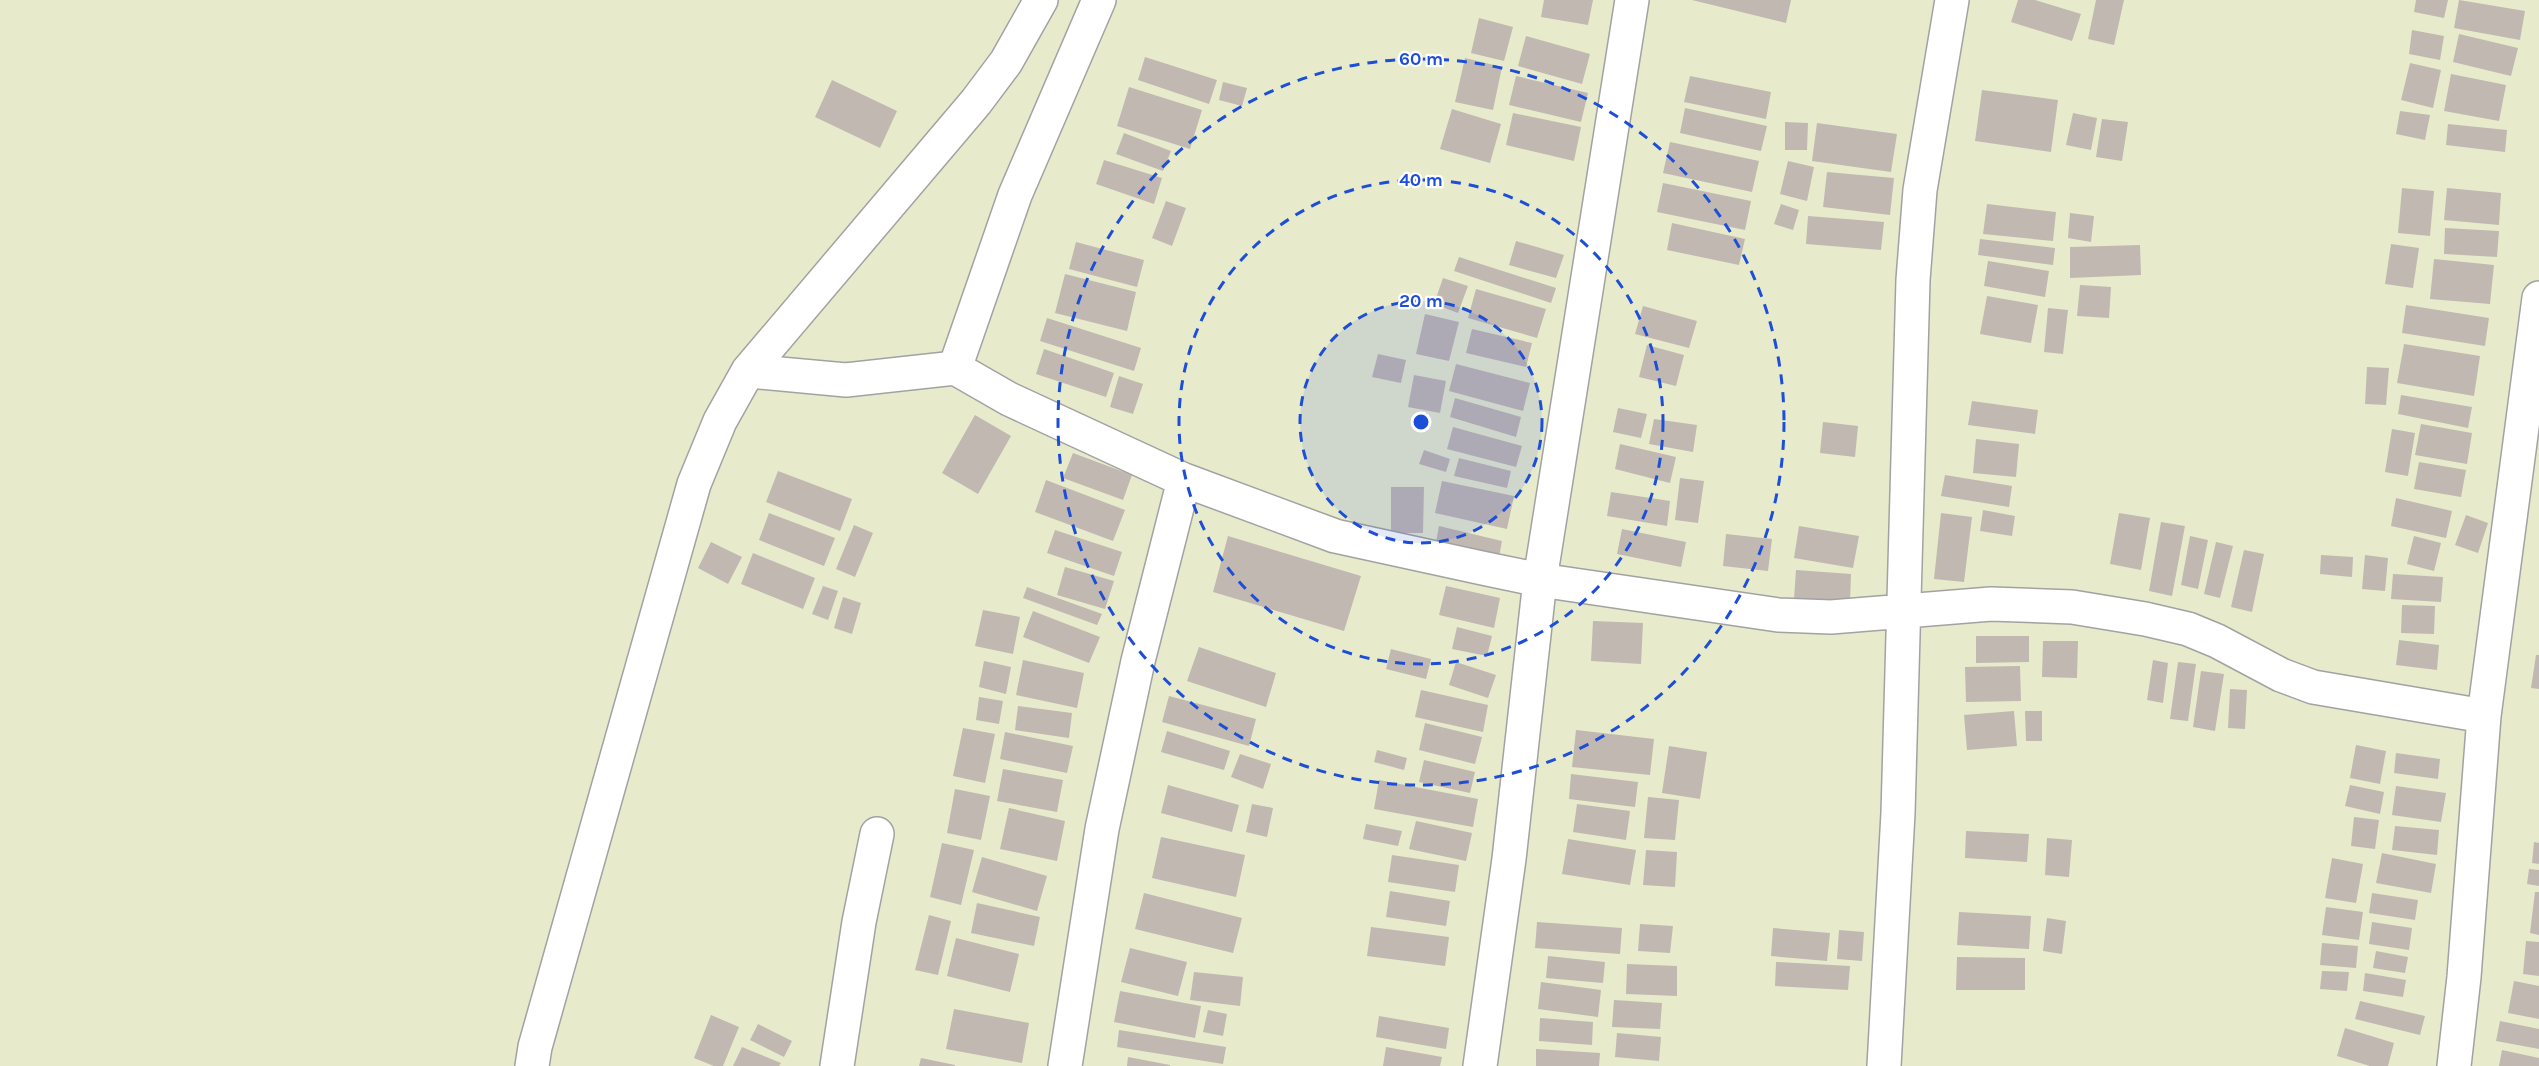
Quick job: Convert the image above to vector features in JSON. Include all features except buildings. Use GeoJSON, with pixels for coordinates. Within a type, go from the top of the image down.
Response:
{"type":"FeatureCollection","features":[{"type":"Feature","properties":{"kind":"street"},"geometry":{"type":"LineString","coordinates":[[532,1066],[538,1036],[694,484],[720,420],[748,371],[976,102],[1006,62],[1041,0]]}},
{"type":"Feature","properties":{"kind":"street"},"geometry":{"type":"LineString","coordinates":[[955,368],[1015,195],[1099,0]]}},
{"type":"Feature","properties":{"kind":"street"},"geometry":{"type":"LineString","coordinates":[[1479,1066],[1509,859],[1540,580],[1632,0]]}},
{"type":"Feature","properties":{"kind":"street"},"geometry":{"type":"LineString","coordinates":[[1884,1066],[1897,825],[1902,612],[1909,508],[1913,280],[1920,190],[1952,0]]}},
{"type":"Feature","properties":{"kind":"street"},"geometry":{"type":"LineString","coordinates":[[2454,1066],[2464,977],[2484,716],[2539,298]]}},
{"type":"Feature","properties":{"kind":"street"},"geometry":{"type":"LineString","coordinates":[[748,371],[846,380],[955,368],[1009,399],[1184,480],[1335,536],[1540,580],[1778,615],[1831,617],[1991,604],[2072,607],[2145,619],[2188,629],[2217,641],[2281,675],[2313,687],[2484,716]]}},
{"type":"Feature","properties":{"kind":"street"},"geometry":{"type":"LineString","coordinates":[[1065,1066],[1102,829],[1138,661],[1184,480]]}},
{"type":"Feature","properties":{"kind":"street"},"geometry":{"type":"LineString","coordinates":[[837,1066],[857,933],[877,834]]}},
{"type":"Feature","properties":{"kind":"green space"},"geometry":{"type":"Polygon","coordinates":[[[0,0],[2539,0],[2539,1066],[0,1066],[0,0]]]}}]}
